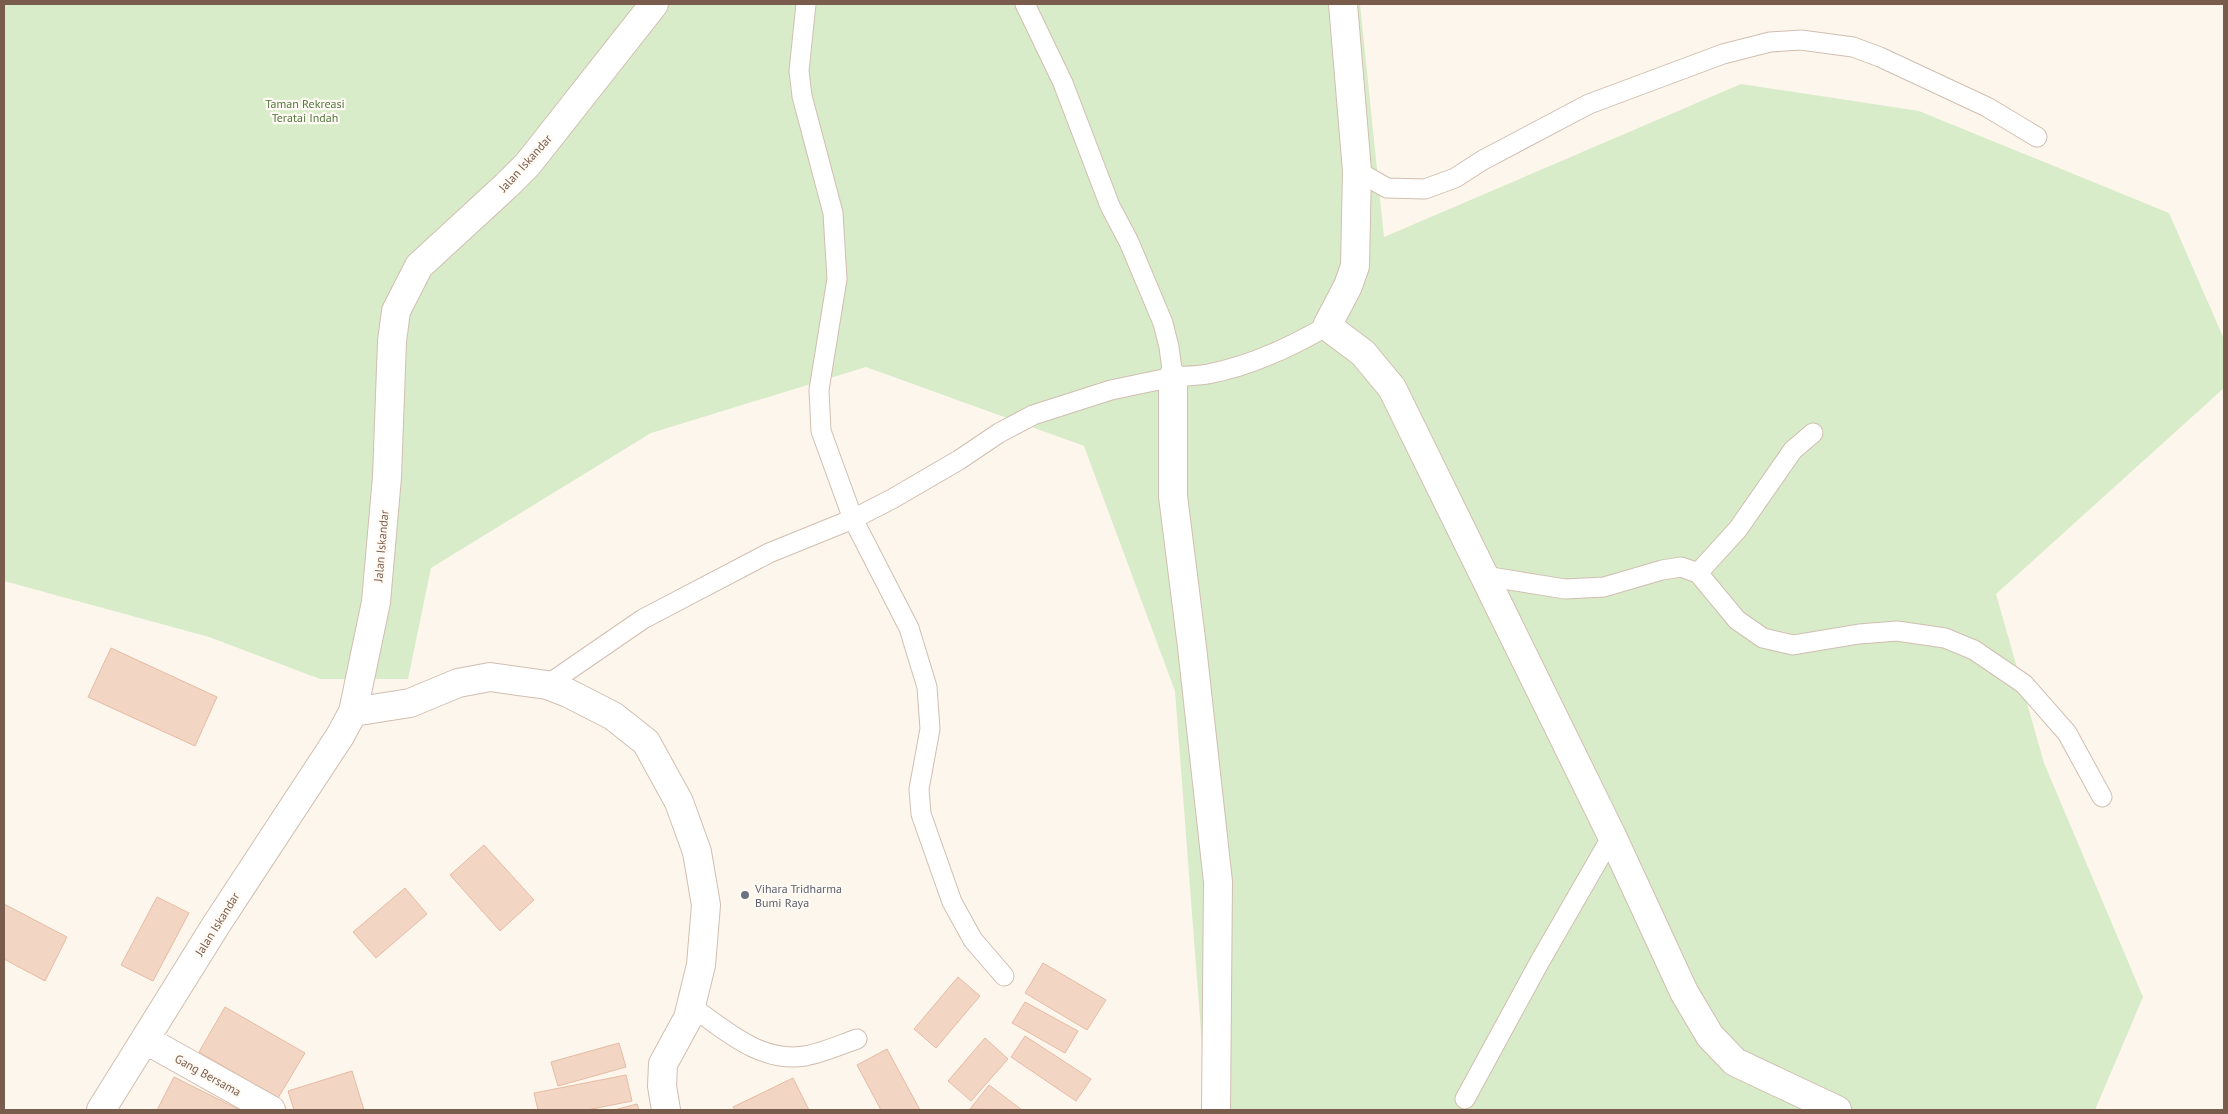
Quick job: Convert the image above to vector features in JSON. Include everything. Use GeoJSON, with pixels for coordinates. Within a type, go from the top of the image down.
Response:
{"type":"FeatureCollection","features":[{"type":"Feature","properties":{"kind":"street","name":"Jalan Iskandar"},"geometry":{"type":"LineString","coordinates":[[101,1110],[216,924],[340,736],[353,712],[376,602],[387,477],[392,341],[396,311],[418,266],[507,186],[528,164],[654,4]]}},
{"type":"Feature","properties":{"kind":"street"},"geometry":{"type":"LineString","coordinates":[[1343,4],[1357,171],[1355,266],[1348,286],[1328,326],[1363,353],[1392,388],[1612,836],[1684,992],[1710,1036],[1735,1062],[1837,1110]]}},
{"type":"Feature","properties":{"kind":"street"},"geometry":{"type":"LineString","coordinates":[[1173,377],[1173,496],[1218,882],[1216,1110]]}},
{"type":"Feature","properties":{"kind":"street"},"geometry":{"type":"LineString","coordinates":[[353,712],[410,703],[458,683],[490,677],[547,685],[568,693],[613,716],[646,742],[680,802],[697,852],[706,905],[701,965],[688,1018],[663,1064],[662,1086],[666,1110]]}},
{"type":"Feature","properties":{"kind":"street","name":"Gang Bersama"},"geometry":{"type":"LineString","coordinates":[[146,1040],[270,1110]]}},
{"type":"Feature","properties":{"kind":"lane"},"geometry":{"type":"LineString","coordinates":[[806,4],[798,70],[802,96],[833,213],[837,278],[819,390],[821,431],[853,519],[909,628],[927,687],[930,729],[919,789],[921,814],[952,902],[973,940],[1004,976]]}},
{"type":"Feature","properties":{"kind":"lane"},"geometry":{"type":"LineString","coordinates":[[1025,4],[1063,82],[1110,206],[1129,242],[1163,322],[1169,346],[1173,377]]}},
{"type":"Feature","properties":{"kind":"lane"},"geometry":{"type":"LineString","coordinates":[[1357,171],[1387,188],[1425,189],[1455,178],[1500,151],[1590,104],[1723,54],[1770,42],[1801,40],[1853,48],[1880,57],[1987,107],[2037,137]]}},
{"type":"Feature","properties":{"kind":"lane"},"geometry":{"type":"LineString","coordinates":[[547,685],[643,620],[769,553],[853,519],[959,460],[999,432],[1033,415],[1111,390],[1173,377],[1208,374],[1238,365],[1297,344],[1328,326]]}},
{"type":"Feature","properties":{"kind":"lane"},"geometry":{"type":"LineString","coordinates":[[1698,573],[1738,529],[1793,450],[1813,433]]}},
{"type":"Feature","properties":{"kind":"lane"},"geometry":{"type":"LineString","coordinates":[[1485,576],[1565,589],[1604,587],[1662,570],[1681,567],[1698,573],[1737,620],[1763,638],[1793,645],[1859,634],[1897,631],[1945,638],[1974,650],[2024,684],[2067,733],[2102,797]]}},
{"type":"Feature","properties":{"kind":"lane"},"geometry":{"type":"LineString","coordinates":[[1466,1099],[1539,963],[1612,836]]}},
{"type":"Feature","properties":{"kind":"lane"},"geometry":{"type":"LineString","coordinates":[[691,1006],[743,1042],[766,1054],[804,1056],[857,1039]]}},
{"type":"Feature","properties":{"kind":"green space","name":"Taman Rekreasi Teratai Indah"},"geometry":{"type":"Polygon","coordinates":[[[4,4],[1360,4],[1384,237],[1741,84],[1919,111],[2169,213],[2224,339],[2224,388],[1996,594],[2044,763],[2143,997],[2095,1110],[1207,1110],[1175,691],[1084,446],[866,367],[651,433],[431,568],[408,679],[320,679],[209,637],[4,581],[4,4]]]}},
{"type":"Feature","properties":{"kind":"building"},"geometry":{"type":"Polygon","coordinates":[[[111,648],[217,697],[195,746],[88,697],[111,648]]]}},
{"type":"Feature","properties":{"kind":"building"},"geometry":{"type":"Polygon","coordinates":[[[484,845],[534,900],[500,931],[450,875],[484,845]]]}},
{"type":"Feature","properties":{"kind":"building"},"geometry":{"type":"Polygon","coordinates":[[[405,888],[427,914],[376,958],[353,932],[405,888]]]}},
{"type":"Feature","properties":{"kind":"building"},"geometry":{"type":"Polygon","coordinates":[[[157,897],[189,913],[153,981],[121,965],[157,897]]]}},
{"type":"Feature","properties":{"kind":"building"},"geometry":{"type":"Polygon","coordinates":[[[4,904],[67,937],[45,981],[4,959],[4,904]]]}},
{"type":"Feature","properties":{"kind":"building"},"geometry":{"type":"Polygon","coordinates":[[[1043,963],[1106,1000],[1087,1030],[1025,993],[1043,963]]]}},
{"type":"Feature","properties":{"kind":"building"},"geometry":{"type":"Polygon","coordinates":[[[958,977],[980,996],[936,1048],[914,1029],[958,977]]]}},
{"type":"Feature","properties":{"kind":"building"},"geometry":{"type":"Polygon","coordinates":[[[1025,1002],[1078,1031],[1065,1053],[1012,1023],[1025,1002]]]}},
{"type":"Feature","properties":{"kind":"building"},"geometry":{"type":"Polygon","coordinates":[[[225,1007],[305,1053],[278,1098],[199,1052],[225,1007]]]}},
{"type":"Feature","properties":{"kind":"building"},"geometry":{"type":"Polygon","coordinates":[[[1025,1036],[1091,1079],[1076,1101],[1011,1057],[1025,1036]]]}},
{"type":"Feature","properties":{"kind":"building"},"geometry":{"type":"Polygon","coordinates":[[[985,1038],[1008,1059],[971,1101],[948,1081],[985,1038]]]}},
{"type":"Feature","properties":{"kind":"building"},"geometry":{"type":"Polygon","coordinates":[[[619,1043],[626,1067],[558,1086],[551,1062],[619,1043]]]}},
{"type":"Feature","properties":{"kind":"building"},"geometry":{"type":"Polygon","coordinates":[[[887,1049],[920,1110],[881,1110],[857,1065],[887,1049]]]}},
{"type":"Feature","properties":{"kind":"building"},"geometry":{"type":"Polygon","coordinates":[[[352,1071],[364,1110],[294,1110],[288,1091],[352,1071]]]}},
{"type":"Feature","properties":{"kind":"building"},"geometry":{"type":"Polygon","coordinates":[[[626,1075],[632,1101],[587,1110],[538,1110],[534,1093],[626,1075]]]}},
{"type":"Feature","properties":{"kind":"building"},"geometry":{"type":"Polygon","coordinates":[[[174,1077],[240,1110],[157,1110],[174,1077]]]}},
{"type":"Feature","properties":{"kind":"building"},"geometry":{"type":"Polygon","coordinates":[[[793,1078],[809,1110],[735,1110],[733,1107],[793,1078]]]}},
{"type":"Feature","properties":{"kind":"building"},"geometry":{"type":"Polygon","coordinates":[[[989,1085],[1022,1110],[970,1109],[989,1085]]]}},
{"type":"Feature","properties":{"kind":"building"},"geometry":{"type":"Polygon","coordinates":[[[637,1104],[639,1110],[614,1110],[637,1104]]]}},
{"type":"Feature","properties":{"kind":"place","name":"Vihara Tridharma Bumi Raya"},"geometry":{"type":"Point","coordinates":[745,895]}}]}
